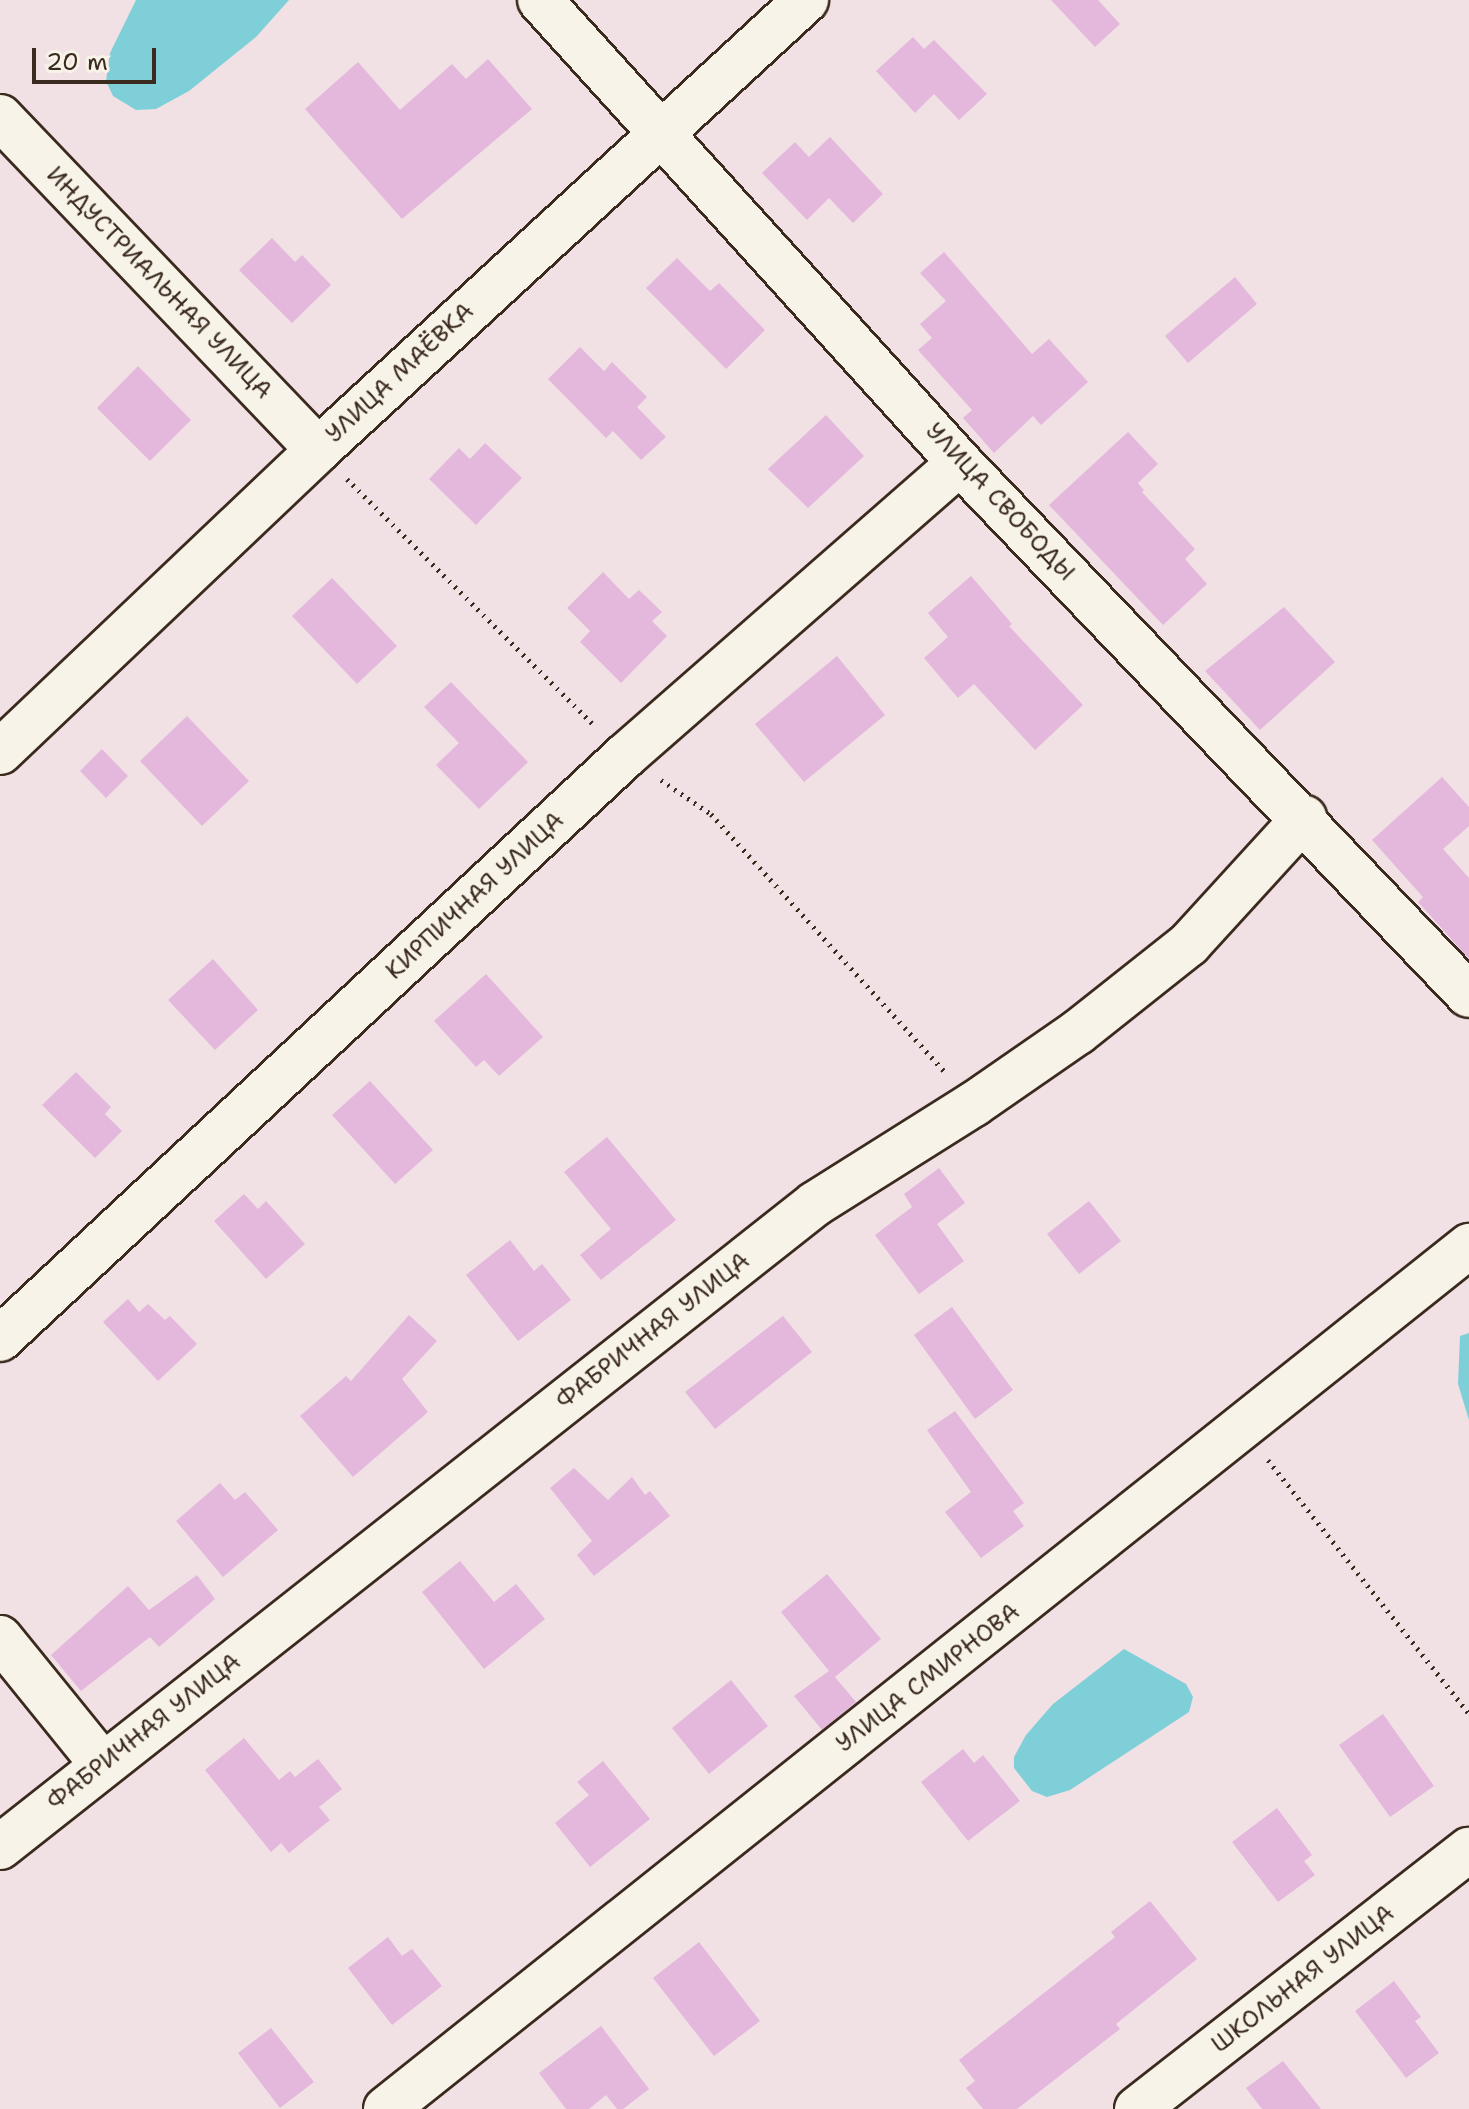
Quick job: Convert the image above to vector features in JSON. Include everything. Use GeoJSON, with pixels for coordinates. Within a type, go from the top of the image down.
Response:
{"type":"FeatureCollection","features":[{"type":"Feature","properties":{"kind":"street","name":"УЛИЦА СВОБОДЫ"},"geometry":{"type":"LineString","coordinates":[[540,0],[960,463],[1304,818],[1469,995]]}},
{"type":"Feature","properties":{"kind":"street","name":"УЛИЦА МАЁВКА"},"geometry":{"type":"LineString","coordinates":[[0,752],[318,450],[806,0]]}},
{"type":"Feature","properties":{"kind":"street","name":"ИНДУСТРИАЛЬНАЯ УЛИЦА"},"geometry":{"type":"LineString","coordinates":[[0,117],[318,450]]}},
{"type":"Feature","properties":{"kind":"street","name":"КИРПИЧНАЯ УЛИЦА"},"geometry":{"type":"LineString","coordinates":[[0,1339],[625,756],[960,463]]}},
{"type":"Feature","properties":{"kind":"street","name":"ФАБРИЧНАЯ УЛИЦА"},"geometry":{"type":"LineString","coordinates":[[0,1847],[815,1204],[974,1104],[1078,1032],[1189,944],[1304,818]]}},
{"type":"Feature","properties":{"kind":"street","name":"УЛИЦА СМИРНОВА"},"geometry":{"type":"LineString","coordinates":[[386,2109],[1469,1246]]}},
{"type":"Feature","properties":{"kind":"street"},"geometry":{"type":"LineString","coordinates":[[0,1638],[102,1764]]}},
{"type":"Feature","properties":{"kind":"street","name":"ШКОЛЬНАЯ УЛИЦА"},"geometry":{"type":"LineString","coordinates":[[1137,2109],[1469,1850]]}},
{"type":"Feature","properties":{"kind":"path"},"geometry":{"type":"LineString","coordinates":[[1243,1428],[1469,1714]]}},
{"type":"Feature","properties":{"kind":"water"},"geometry":{"type":"Polygon","coordinates":[[[136,0],[289,0],[256,37],[189,91],[156,109],[136,110],[113,96],[106,81],[110,53],[136,0]]]}},
{"type":"Feature","properties":{"kind":"water"},"geometry":{"type":"Polygon","coordinates":[[[1469,1333],[1469,1420],[1458,1384],[1460,1336],[1469,1333]]]}},
{"type":"Feature","properties":{"kind":"water"},"geometry":{"type":"Polygon","coordinates":[[[1124,1649],[1186,1684],[1193,1697],[1189,1712],[1070,1790],[1047,1797],[1032,1791],[1014,1768],[1014,1757],[1026,1735],[1053,1704],[1124,1649]]]}},
{"type":"Feature","properties":{"kind":"building"},"geometry":{"type":"Polygon","coordinates":[[[1051,0],[1098,0],[1120,24],[1095,47],[1051,0]]]}},
{"type":"Feature","properties":{"kind":"building"},"geometry":{"type":"Polygon","coordinates":[[[913,37],[924,49],[934,40],[987,94],[959,120],[934,94],[915,113],[876,71],[913,37]]]}},
{"type":"Feature","properties":{"kind":"building"},"geometry":{"type":"Polygon","coordinates":[[[488,59],[532,109],[402,219],[305,109],[358,62],[400,110],[452,64],[466,79],[488,59]]]}},
{"type":"Feature","properties":{"kind":"building"},"geometry":{"type":"Polygon","coordinates":[[[830,137],[883,194],[853,223],[829,198],[807,220],[762,173],[795,142],[809,157],[830,137]]]}},
{"type":"Feature","properties":{"kind":"building"},"geometry":{"type":"Polygon","coordinates":[[[272,238],[295,262],[302,255],[331,285],[292,323],[239,270],[272,238]]]}},
{"type":"Feature","properties":{"kind":"building"},"geometry":{"type":"Polygon","coordinates":[[[944,252],[1032,354],[1049,339],[1088,382],[1041,425],[1033,416],[994,453],[963,418],[972,410],[918,350],[932,338],[920,324],[946,301],[920,273],[944,252]]]}},
{"type":"Feature","properties":{"kind":"building"},"geometry":{"type":"Polygon","coordinates":[[[677,258],[710,291],[719,283],[765,330],[726,369],[646,288],[677,258]]]}},
{"type":"Feature","properties":{"kind":"building"},"geometry":{"type":"Polygon","coordinates":[[[1235,277],[1257,304],[1188,363],[1165,336],[1235,277]]]}},
{"type":"Feature","properties":{"kind":"building"},"geometry":{"type":"Polygon","coordinates":[[[580,347],[604,371],[612,362],[647,397],[637,407],[666,437],[641,460],[613,431],[606,438],[548,379],[580,347]]]}},
{"type":"Feature","properties":{"kind":"building"},"geometry":{"type":"Polygon","coordinates":[[[138,366],[191,420],[150,461],[97,408],[138,366]]]}},
{"type":"Feature","properties":{"kind":"building"},"geometry":{"type":"Polygon","coordinates":[[[826,415],[864,456],[808,508],[768,469],[826,415]]]}},
{"type":"Feature","properties":{"kind":"building"},"geometry":{"type":"Polygon","coordinates":[[[1128,432],[1158,464],[1138,483],[1144,490],[1142,492],[1195,549],[1185,559],[1207,584],[1163,625],[1049,505],[1128,432]]]}},
{"type":"Feature","properties":{"kind":"building"},"geometry":{"type":"Polygon","coordinates":[[[485,443],[522,478],[476,525],[429,479],[459,448],[470,459],[485,443]]]}},
{"type":"Feature","properties":{"kind":"building"},"geometry":{"type":"Polygon","coordinates":[[[603,572],[629,599],[639,590],[662,612],[652,621],[667,636],[621,683],[580,642],[590,631],[567,608],[603,572]]]}},
{"type":"Feature","properties":{"kind":"building"},"geometry":{"type":"Polygon","coordinates":[[[971,576],[1012,624],[1009,626],[1083,705],[1035,750],[974,684],[958,698],[924,658],[948,637],[928,613],[971,576]]]}},
{"type":"Feature","properties":{"kind":"building"},"geometry":{"type":"Polygon","coordinates":[[[332,578],[397,646],[357,684],[292,616],[332,578]]]}},
{"type":"Feature","properties":{"kind":"building"},"geometry":{"type":"Polygon","coordinates":[[[1284,607],[1335,662],[1260,730],[1205,671],[1284,607]]]}},
{"type":"Feature","properties":{"kind":"building"},"geometry":{"type":"Polygon","coordinates":[[[837,656],[885,715],[804,782],[755,724],[837,656]]]}},
{"type":"Feature","properties":{"kind":"building"},"geometry":{"type":"Polygon","coordinates":[[[451,682],[528,762],[479,809],[436,765],[459,743],[424,707],[451,682]]]}},
{"type":"Feature","properties":{"kind":"building"},"geometry":{"type":"Polygon","coordinates":[[[187,716],[249,781],[202,826],[140,761],[187,716]]]}},
{"type":"Feature","properties":{"kind":"building"},"geometry":{"type":"Polygon","coordinates":[[[102,749],[128,776],[106,798],[80,771],[102,749]]]}},
{"type":"Feature","properties":{"kind":"building"},"geometry":{"type":"Polygon","coordinates":[[[1442,777],[1469,807],[1469,826],[1443,849],[1469,878],[1469,959],[1418,902],[1423,897],[1372,840],[1442,777]]]}},
{"type":"Feature","properties":{"kind":"building"},"geometry":{"type":"Polygon","coordinates":[[[213,959],[258,1010],[215,1050],[168,1000],[213,959]]]}},
{"type":"Feature","properties":{"kind":"building"},"geometry":{"type":"Polygon","coordinates":[[[486,974],[543,1037],[499,1076],[484,1060],[476,1067],[434,1021],[486,974]]]}},
{"type":"Feature","properties":{"kind":"building"},"geometry":{"type":"Polygon","coordinates":[[[76,1072],[111,1107],[105,1114],[122,1131],[95,1158],[42,1105],[76,1072]]]}},
{"type":"Feature","properties":{"kind":"building"},"geometry":{"type":"Polygon","coordinates":[[[370,1081],[433,1150],[395,1184],[332,1115],[370,1081]]]}},
{"type":"Feature","properties":{"kind":"building"},"geometry":{"type":"Polygon","coordinates":[[[607,1137],[676,1220],[601,1280],[580,1255],[611,1229],[564,1172],[607,1137]]]}},
{"type":"Feature","properties":{"kind":"building"},"geometry":{"type":"Polygon","coordinates":[[[939,1168],[965,1203],[937,1224],[964,1261],[919,1294],[875,1235],[912,1207],[904,1194],[939,1168]]]}},
{"type":"Feature","properties":{"kind":"building"},"geometry":{"type":"Polygon","coordinates":[[[244,1194],[258,1209],[266,1201],[305,1244],[266,1279],[214,1221],[244,1194]]]}},
{"type":"Feature","properties":{"kind":"building"},"geometry":{"type":"Polygon","coordinates":[[[1089,1201],[1121,1241],[1079,1274],[1047,1234],[1089,1201]]]}},
{"type":"Feature","properties":{"kind":"building"},"geometry":{"type":"Polygon","coordinates":[[[510,1240],[534,1271],[542,1264],[571,1300],[518,1341],[466,1275],[510,1240]]]}},
{"type":"Feature","properties":{"kind":"building"},"geometry":{"type":"Polygon","coordinates":[[[128,1299],[139,1312],[148,1304],[165,1320],[170,1316],[197,1344],[158,1381],[103,1322],[128,1299]]]}},
{"type":"Feature","properties":{"kind":"building"},"geometry":{"type":"Polygon","coordinates":[[[952,1307],[1013,1390],[975,1419],[914,1335],[952,1307]]]}},
{"type":"Feature","properties":{"kind":"building"},"geometry":{"type":"Polygon","coordinates":[[[409,1315],[437,1341],[402,1379],[428,1412],[353,1477],[300,1416],[346,1376],[351,1381],[409,1315]]]}},
{"type":"Feature","properties":{"kind":"building"},"geometry":{"type":"Polygon","coordinates":[[[783,1316],[812,1352],[715,1429],[685,1392],[783,1316]]]}},
{"type":"Feature","properties":{"kind":"building"},"geometry":{"type":"Polygon","coordinates":[[[955,1411],[1024,1503],[1013,1511],[1024,1526],[981,1558],[945,1512],[971,1492],[927,1430],[955,1411]]]}},
{"type":"Feature","properties":{"kind":"building"},"geometry":{"type":"Polygon","coordinates":[[[574,1468],[608,1500],[632,1477],[645,1495],[650,1491],[670,1516],[594,1576],[577,1555],[592,1541],[550,1488],[574,1468]]]}},
{"type":"Feature","properties":{"kind":"building"},"geometry":{"type":"Polygon","coordinates":[[[220,1483],[235,1500],[245,1492],[278,1530],[223,1577],[176,1521],[220,1483]]]}},
{"type":"Feature","properties":{"kind":"building"},"geometry":{"type":"Polygon","coordinates":[[[460,1561],[494,1602],[516,1584],[545,1619],[484,1669],[422,1592],[460,1561]]]}},
{"type":"Feature","properties":{"kind":"building"},"geometry":{"type":"Polygon","coordinates":[[[827,1574],[881,1639],[835,1677],[856,1702],[822,1730],[794,1696],[829,1671],[781,1612],[827,1574]]]}},
{"type":"Feature","properties":{"kind":"building"},"geometry":{"type":"Polygon","coordinates":[[[197,1575],[215,1599],[159,1647],[150,1637],[81,1691],[51,1655],[128,1586],[149,1610],[197,1575]]]}},
{"type":"Feature","properties":{"kind":"building"},"geometry":{"type":"Polygon","coordinates":[[[731,1680],[768,1726],[709,1774],[672,1728],[731,1680]]]}},
{"type":"Feature","properties":{"kind":"building"},"geometry":{"type":"Polygon","coordinates":[[[1383,1714],[1434,1786],[1390,1817],[1339,1745],[1383,1714]]]}},
{"type":"Feature","properties":{"kind":"building"},"geometry":{"type":"Polygon","coordinates":[[[244,1738],[279,1780],[290,1771],[295,1777],[318,1759],[342,1789],[319,1807],[330,1820],[289,1853],[281,1843],[271,1852],[205,1770],[244,1738]]]}},
{"type":"Feature","properties":{"kind":"building"},"geometry":{"type":"Polygon","coordinates":[[[963,1749],[974,1763],[983,1755],[1020,1801],[968,1841],[921,1782],[963,1749]]]}},
{"type":"Feature","properties":{"kind":"building"},"geometry":{"type":"Polygon","coordinates":[[[603,1761],[650,1819],[590,1867],[555,1823],[589,1795],[577,1782],[603,1761]]]}},
{"type":"Feature","properties":{"kind":"building"},"geometry":{"type":"Polygon","coordinates":[[[1277,1808],[1312,1855],[1304,1861],[1315,1875],[1278,1902],[1232,1842],[1277,1808]]]}},
{"type":"Feature","properties":{"kind":"building"},"geometry":{"type":"Polygon","coordinates":[[[1150,1901],[1197,1959],[1116,2024],[1120,2029],[1017,2109],[983,2109],[966,2088],[975,2081],[959,2060],[1115,1937],[1111,1932],[1150,1901]]]}},
{"type":"Feature","properties":{"kind":"building"},"geometry":{"type":"Polygon","coordinates":[[[388,1937],[402,1956],[412,1949],[442,1986],[392,2025],[348,1968],[388,1937]]]}},
{"type":"Feature","properties":{"kind":"building"},"geometry":{"type":"Polygon","coordinates":[[[699,1942],[760,2021],[714,2056],[653,1978],[699,1942]]]}},
{"type":"Feature","properties":{"kind":"building"},"geometry":{"type":"Polygon","coordinates":[[[1394,1981],[1421,2017],[1415,2021],[1439,2053],[1406,2078],[1355,2011],[1394,1981]]]}},
{"type":"Feature","properties":{"kind":"building"},"geometry":{"type":"Polygon","coordinates":[[[601,2026],[649,2089],[623,2109],[617,2109],[606,2095],[589,2109],[566,2109],[539,2073],[601,2026]]]}},
{"type":"Feature","properties":{"kind":"building"},"geometry":{"type":"Polygon","coordinates":[[[271,2028],[314,2082],[280,2108],[238,2053],[271,2028]]]}},
{"type":"Feature","properties":{"kind":"building"},"geometry":{"type":"Polygon","coordinates":[[[1283,2061],[1321,2109],[1262,2109],[1246,2088],[1283,2061]]]}}]}
